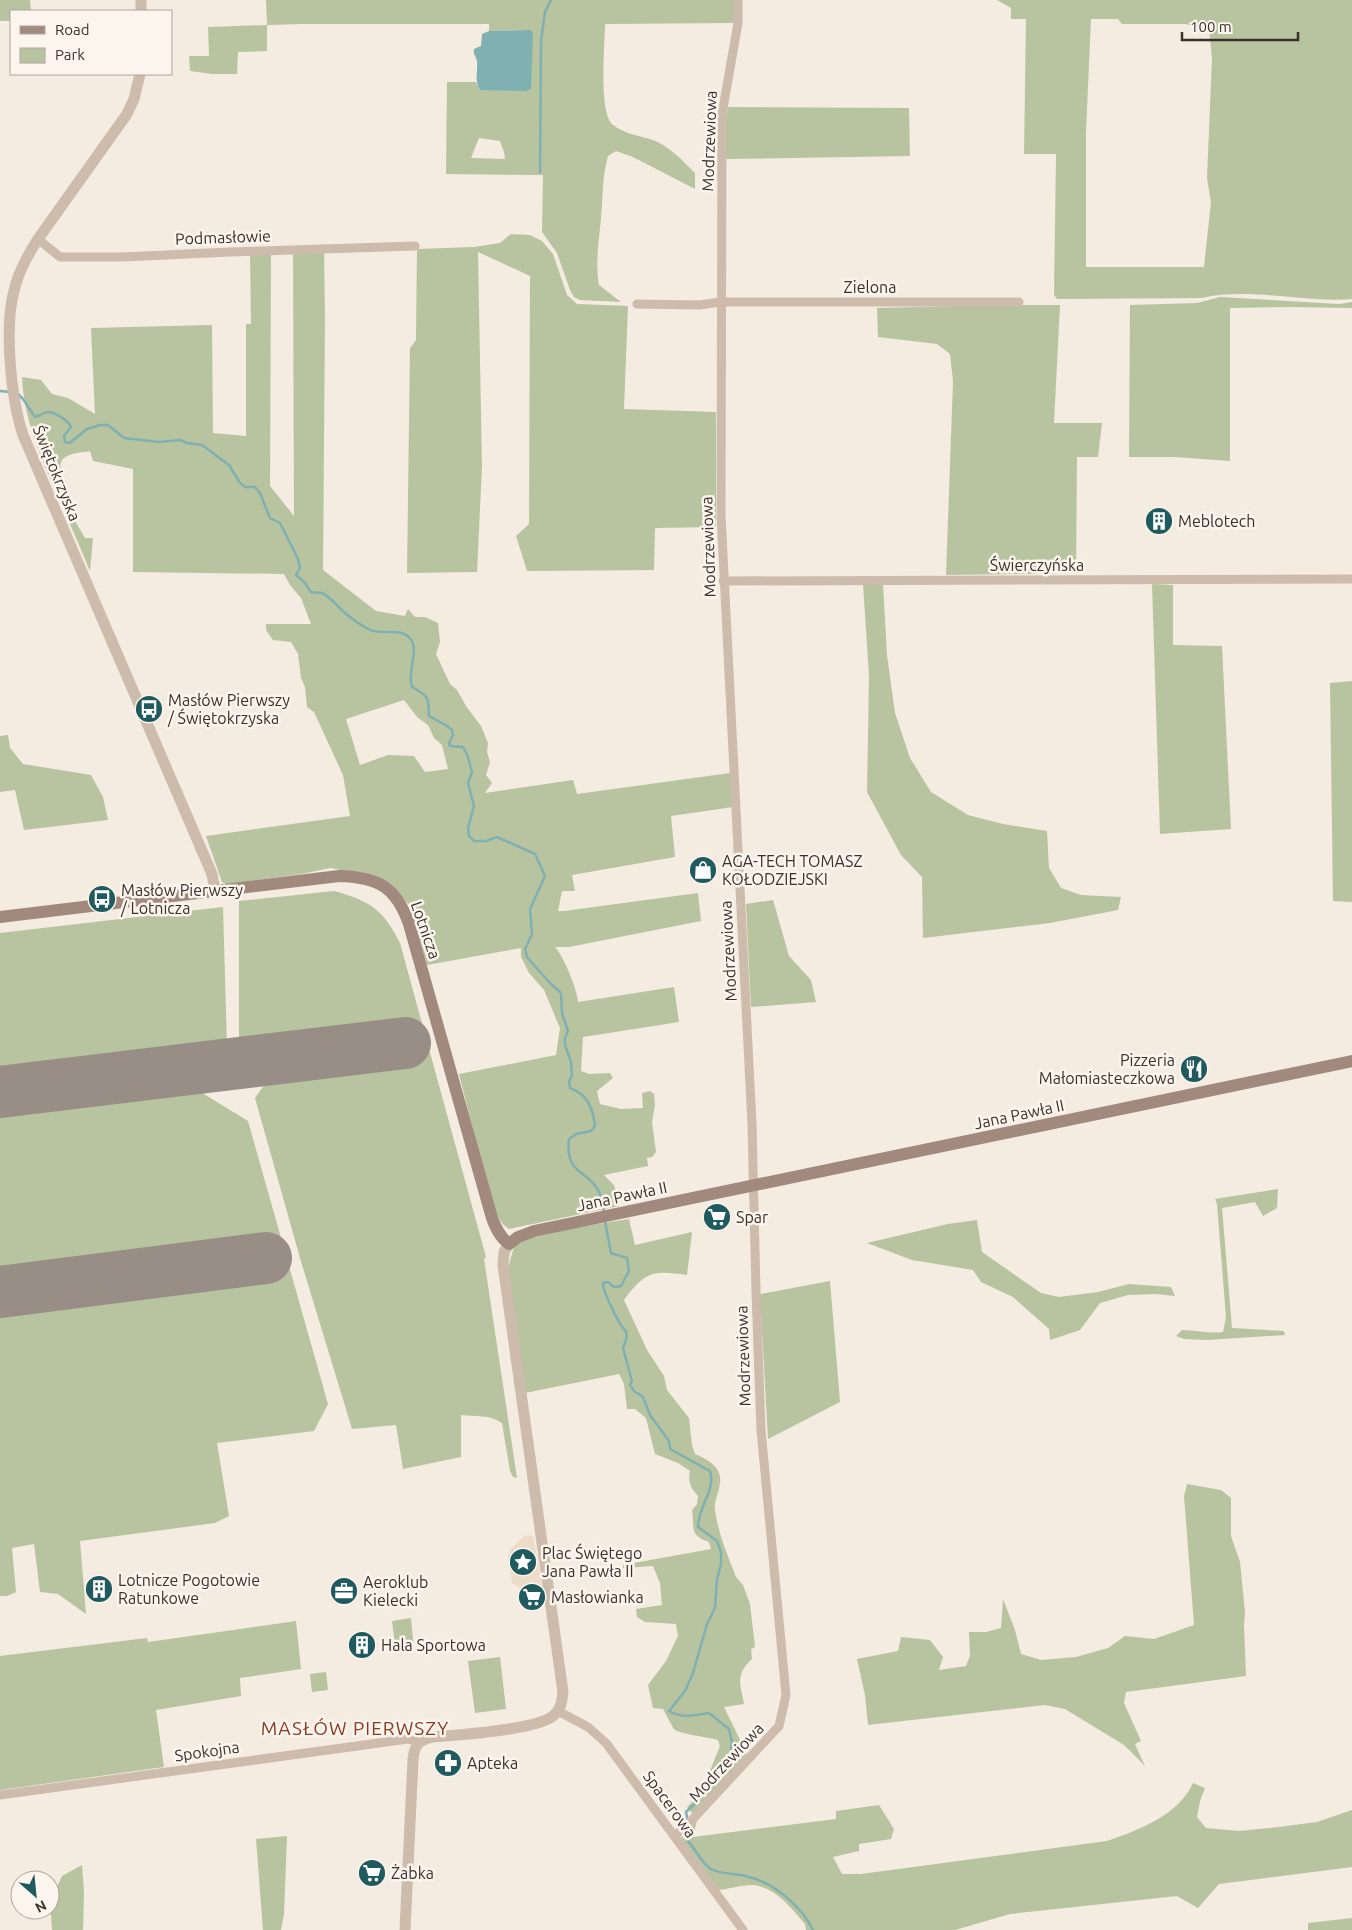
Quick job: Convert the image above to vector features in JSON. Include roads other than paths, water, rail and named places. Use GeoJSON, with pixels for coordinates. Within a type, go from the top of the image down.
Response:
{"type":"FeatureCollection","features":[{"type":"Feature","properties":{"kind":"main road","name":"Lotnicza"},"geometry":{"type":"LineString","coordinates":[[0,917],[339,876],[365,878],[383,884],[400,901],[410,924],[492,1218],[497,1230],[509,1244]]}},
{"type":"Feature","properties":{"kind":"main road","name":"Jana Pawła II"},"geometry":{"type":"LineString","coordinates":[[509,1244],[524,1234],[588,1219],[1352,1061]]}},
{"type":"Feature","properties":{"kind":"street","name":"Modrzewiowa"},"geometry":{"type":"LineString","coordinates":[[678,1834],[778,1726],[786,1695],[761,1430],[752,1124],[721,515],[722,114],[738,23],[738,0]]}},
{"type":"Feature","properties":{"kind":"street","name":"Świętokrzyska"},"geometry":{"type":"LineString","coordinates":[[140,75],[134,99],[127,114],[26,258],[13,292],[10,309],[12,385],[21,428],[38,474],[212,874],[215,891]]}},
{"type":"Feature","properties":{"kind":"street","name":"Podmasłowie"},"geometry":{"type":"LineString","coordinates":[[38,239],[60,257],[123,257],[415,246]]}},
{"type":"Feature","properties":{"kind":"street","name":"Zielona"},"geometry":{"type":"LineString","coordinates":[[637,304],[699,306],[721,302],[1019,302]]}},
{"type":"Feature","properties":{"kind":"street","name":"Świerczyńska"},"geometry":{"type":"LineString","coordinates":[[723,581],[1352,579]]}},
{"type":"Feature","properties":{"kind":"street"},"geometry":{"type":"LineString","coordinates":[[405,1930],[412,1760],[418,1742],[432,1737],[499,1730],[538,1723],[549,1719],[558,1712],[563,1692],[503,1265],[504,1252],[509,1244]]}},
{"type":"Feature","properties":{"kind":"street","name":"Spacerowa"},"geometry":{"type":"LineString","coordinates":[[558,1712],[598,1734],[678,1834],[742,1930]]}},
{"type":"Feature","properties":{"kind":"street","name":"Spokojna"},"geometry":{"type":"LineString","coordinates":[[0,1795],[408,1739],[418,1742]]}},
{"type":"Feature","properties":{"kind":"water"},"geometry":{"type":"Polygon","coordinates":[[[531,30],[533,34],[531,89],[526,91],[480,90],[477,83],[477,61],[474,49],[481,46],[482,34],[489,31],[531,30]]]}},
{"type":"Feature","properties":{"kind":"waterway"},"geometry":{"type":"LineString","coordinates":[[540,172],[541,41],[545,12],[551,0]]}},
{"type":"Feature","properties":{"kind":"waterway"},"geometry":{"type":"LineString","coordinates":[[0,391],[10,392]]}},
{"type":"Feature","properties":{"kind":"waterway"},"geometry":{"type":"LineString","coordinates":[[18,394],[35,417],[50,412],[67,422],[71,427],[64,436],[65,442],[70,443],[87,429],[108,425],[124,438],[159,442],[180,440],[202,445],[229,465],[240,483],[245,487],[255,487],[260,493],[270,518],[280,523],[298,559],[300,568],[296,575],[311,592],[325,595],[348,616],[368,629],[379,632],[398,632],[408,636],[412,641],[414,646],[411,675],[412,687],[427,698],[429,716],[452,730],[453,735],[449,743],[450,746],[463,747],[467,754],[472,772],[468,783],[474,806],[468,828],[469,836],[474,841],[486,841],[497,837],[535,854],[545,876],[530,909],[532,934],[525,949],[527,957],[561,993],[562,1013],[568,1031],[565,1045],[571,1062],[570,1088],[585,1098],[593,1113],[595,1126],[591,1131],[576,1134],[569,1139],[570,1159],[573,1165],[598,1190],[604,1213]]}},
{"type":"Feature","properties":{"kind":"waterway"},"geometry":{"type":"LineString","coordinates":[[605,1221],[611,1253],[627,1258],[629,1271],[621,1286],[614,1287],[608,1282],[603,1283],[612,1309],[626,1331],[627,1337],[623,1348],[632,1381],[630,1385],[634,1391],[643,1397],[650,1415],[669,1441],[670,1449],[710,1471],[711,1478],[711,1485],[701,1512],[698,1527],[717,1541],[721,1552],[715,1608],[707,1624],[693,1673],[685,1691],[669,1711],[683,1716],[709,1713],[729,1729],[732,1742],[731,1751],[721,1764],[711,1788],[686,1812],[688,1822]]}},
{"type":"Feature","properties":{"kind":"waterway"},"geometry":{"type":"LineString","coordinates":[[690,1827],[691,1829],[686,1835],[687,1840],[708,1867],[720,1872],[749,1877],[777,1890],[795,1905],[813,1930]]}},
{"type":"Feature","properties":{"kind":"place","name":"Meblotech"},"geometry":{"type":"Point","coordinates":[1159,521]}},
{"type":"Feature","properties":{"kind":"place","name":"Masłów Pierwszy / Świętokrzyska"},"geometry":{"type":"Point","coordinates":[149,709]}},
{"type":"Feature","properties":{"kind":"place","name":"AGA-TECH TOMASZ KOŁODZIEJSKI"},"geometry":{"type":"Point","coordinates":[703,870]}},
{"type":"Feature","properties":{"kind":"place","name":"Masłów Pierwszy / Lotnicza"},"geometry":{"type":"Point","coordinates":[102,899]}},
{"type":"Feature","properties":{"kind":"place","name":"Pizzeria Małomiasteczkowa"},"geometry":{"type":"Point","coordinates":[1194,1069]}},
{"type":"Feature","properties":{"kind":"place","name":"Spar"},"geometry":{"type":"Point","coordinates":[717,1217]}},
{"type":"Feature","properties":{"kind":"place","name":"Plac Świętego Jana Pawła II"},"geometry":{"type":"Point","coordinates":[523,1562]}},
{"type":"Feature","properties":{"kind":"place","name":"Lotnicze Pogotowie Ratunkowe"},"geometry":{"type":"Point","coordinates":[99,1589]}},
{"type":"Feature","properties":{"kind":"place","name":"Aeroklub Kielecki"},"geometry":{"type":"Point","coordinates":[344,1591]}},
{"type":"Feature","properties":{"kind":"place","name":"Masłowianka"},"geometry":{"type":"Point","coordinates":[532,1597]}},
{"type":"Feature","properties":{"kind":"place","name":"Hala Sportowa"},"geometry":{"type":"Point","coordinates":[362,1645]}},
{"type":"Feature","properties":{"kind":"place","name":"Apteka"},"geometry":{"type":"Point","coordinates":[448,1763]}},
{"type":"Feature","properties":{"kind":"place","name":"Żabka"},"geometry":{"type":"Point","coordinates":[372,1873]}},
{"type":"Feature","properties":{"kind":"district","name":"MASŁÓW PIERWSZY"},"geometry":{"type":"Point","coordinates":[355,1728]}}]}
